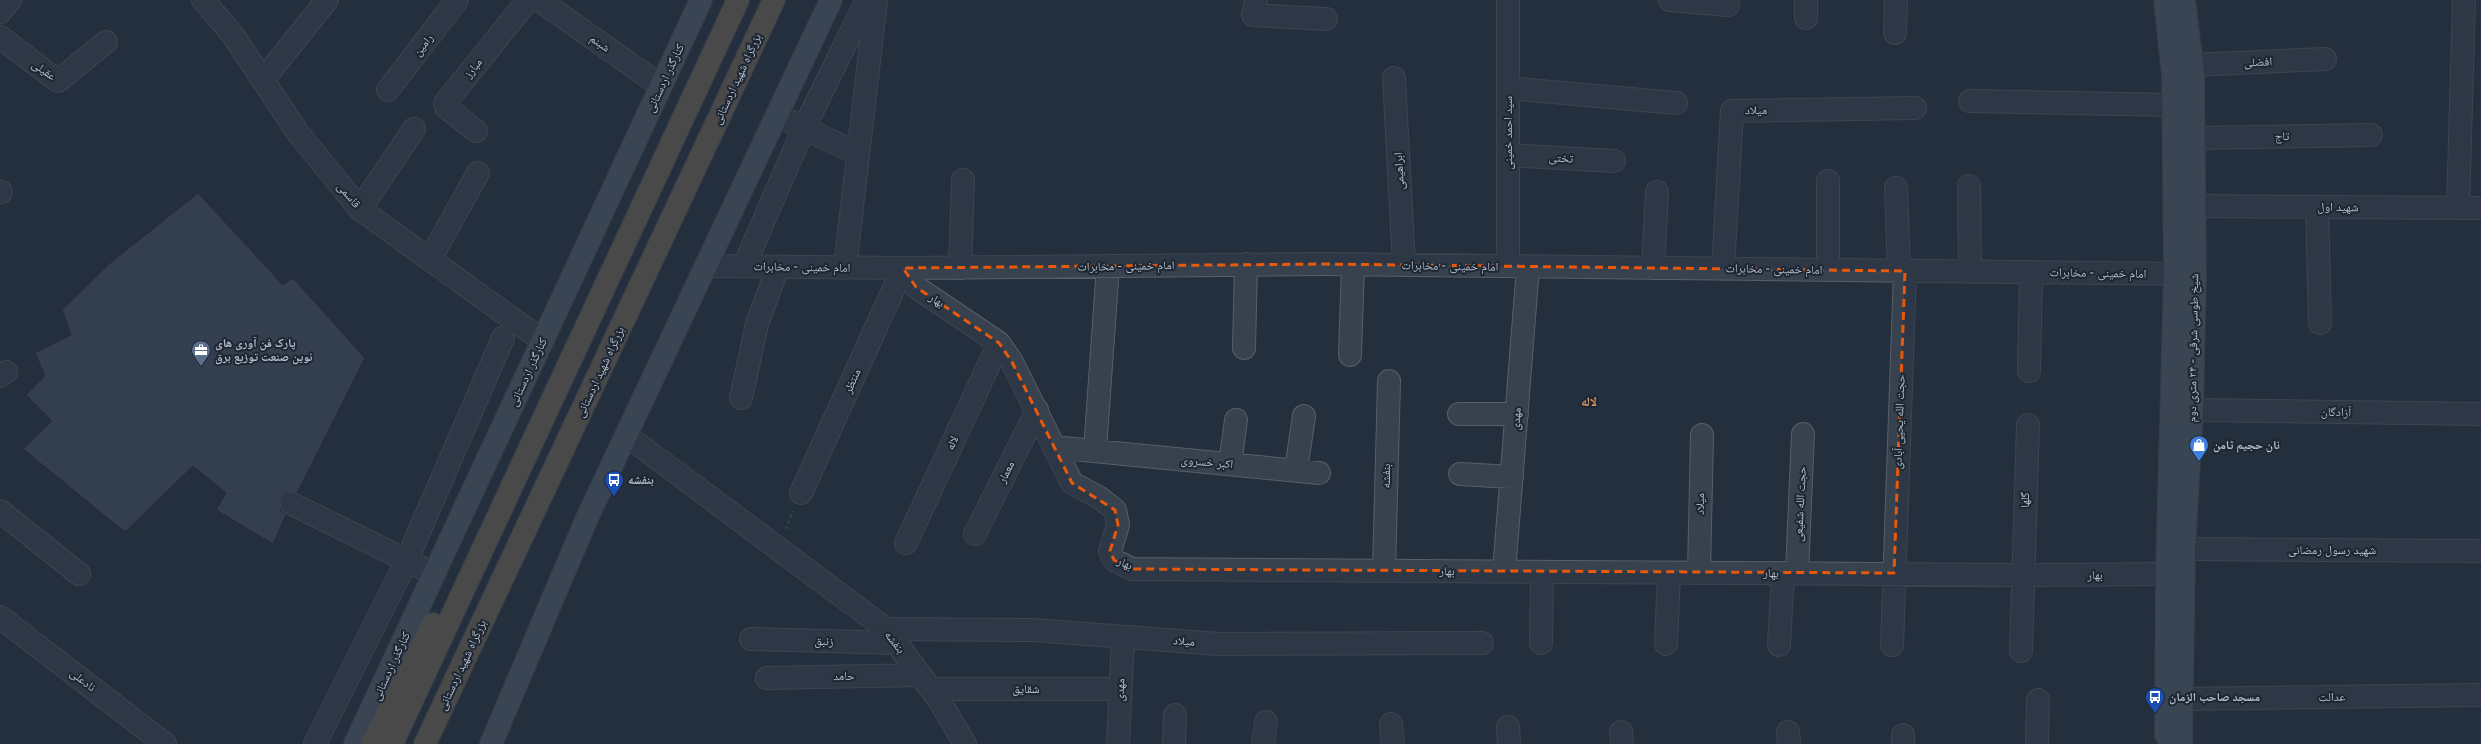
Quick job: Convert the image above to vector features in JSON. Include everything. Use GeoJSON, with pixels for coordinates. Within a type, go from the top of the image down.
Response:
{"type":"FeatureCollection","features":[{"type":"Feature","properties":{"kind":"highway"},"geometry":{"type":"LineString","coordinates":[[392,744],[738,0]]}},
{"type":"Feature","properties":{"kind":"highway","name":"بزرگراه شهید اردستانی"},"geometry":{"type":"LineString","coordinates":[[427,744],[435,723],[774,0]]}},
{"type":"Feature","properties":{"kind":"highway"},"geometry":{"type":"LineString","coordinates":[[372,744],[564,375]]}},
{"type":"Feature","properties":{"kind":"main road","name":"کنارگذر اردستانی"},"geometry":{"type":"LineString","coordinates":[[355,744],[701,0]]}},
{"type":"Feature","properties":{"kind":"main road"},"geometry":{"type":"LineString","coordinates":[[491,744],[587,518],[831,0]]}},
{"type":"Feature","properties":{"kind":"main road","name":"شیخ طوسی شرقی - ۲۴ متری دوم"},"geometry":{"type":"LineString","coordinates":[[2165,0],[2173,67],[2192,410],[2184,549],[2181,744]]}},
{"type":"Feature","properties":{"kind":"main road","name":"شیخ طوسی شرقی - ۲۴ متری دوم"},"geometry":{"type":"LineString","coordinates":[[2166,744],[2167,574],[2185,274],[2195,206],[2191,64],[2184,0]]}},
{"type":"Feature","properties":{"kind":"street"},"geometry":{"type":"LineString","coordinates":[[0,12],[10,0]]}},
{"type":"Feature","properties":{"kind":"street","name":"قاسمی"},"geometry":{"type":"LineString","coordinates":[[203,0],[233,35],[298,132],[360,209],[542,341]]}},
{"type":"Feature","properties":{"kind":"street"},"geometry":{"type":"LineString","coordinates":[[263,80],[327,0]]}},
{"type":"Feature","properties":{"kind":"street","name":"رامین"},"geometry":{"type":"LineString","coordinates":[[388,90],[458,0]]}},
{"type":"Feature","properties":{"kind":"street"},"geometry":{"type":"LineString","coordinates":[[744,266],[804,128],[867,0]]}},
{"type":"Feature","properties":{"kind":"street"},"geometry":{"type":"LineString","coordinates":[[845,268],[876,0]]}},
{"type":"Feature","properties":{"kind":"street"},"geometry":{"type":"LineString","coordinates":[[1256,0],[1254,15],[1326,19]]}},
{"type":"Feature","properties":{"kind":"street","name":"سید احمد خمینی"},"geometry":{"type":"LineString","coordinates":[[1508,0],[1508,155],[1518,267]]}},
{"type":"Feature","properties":{"kind":"street"},"geometry":{"type":"LineString","coordinates":[[1670,0],[1728,5]]}},
{"type":"Feature","properties":{"kind":"street"},"geometry":{"type":"LineString","coordinates":[[1895,33],[1896,0]]}},
{"type":"Feature","properties":{"kind":"street"},"geometry":{"type":"LineString","coordinates":[[2458,208],[2464,0]]}},
{"type":"Feature","properties":{"kind":"street","name":"شبنم"},"geometry":{"type":"LineString","coordinates":[[540,1],[661,86]]}},
{"type":"Feature","properties":{"kind":"street","name":"مبارز"},"geometry":{"type":"LineString","coordinates":[[476,131],[446,107],[445,103],[540,1]]}},
{"type":"Feature","properties":{"kind":"street","name":"عقیلی"},"geometry":{"type":"LineString","coordinates":[[0,37],[58,81],[106,42]]}},
{"type":"Feature","properties":{"kind":"street","name":"افضلی"},"geometry":{"type":"LineString","coordinates":[[2191,64],[2325,59]]}},
{"type":"Feature","properties":{"kind":"street","name":"ابراهیمی"},"geometry":{"type":"LineString","coordinates":[[1394,78],[1404,265]]}},
{"type":"Feature","properties":{"kind":"street"},"geometry":{"type":"LineString","coordinates":[[1508,88],[1676,103]]}},
{"type":"Feature","properties":{"kind":"street"},"geometry":{"type":"LineString","coordinates":[[1970,101],[2174,105]]}},
{"type":"Feature","properties":{"kind":"street","name":"میلاد"},"geometry":{"type":"LineString","coordinates":[[1723,269],[1732,111],[1915,108]]}},
{"type":"Feature","properties":{"kind":"street"},"geometry":{"type":"LineString","coordinates":[[777,114],[858,154]]}},
{"type":"Feature","properties":{"kind":"street"},"geometry":{"type":"LineString","coordinates":[[360,209],[414,129]]}},
{"type":"Feature","properties":{"kind":"street","name":"تاج"},"geometry":{"type":"LineString","coordinates":[[2194,138],[2371,135]]}},
{"type":"Feature","properties":{"kind":"street","name":"تختی"},"geometry":{"type":"LineString","coordinates":[[1508,155],[1614,161]]}},
{"type":"Feature","properties":{"kind":"street"},"geometry":{"type":"LineString","coordinates":[[430,259],[478,173]]}},
{"type":"Feature","properties":{"kind":"street"},"geometry":{"type":"LineString","coordinates":[[960,268],[963,180]]}},
{"type":"Feature","properties":{"kind":"street"},"geometry":{"type":"LineString","coordinates":[[1828,181],[1828,270]]}},
{"type":"Feature","properties":{"kind":"street"},"geometry":{"type":"LineString","coordinates":[[1969,186],[1970,272]]}},
{"type":"Feature","properties":{"kind":"street","name":"حجت الله یحیی آبادی"},"geometry":{"type":"LineString","coordinates":[[1892,645],[1902,271],[1896,188]]}},
{"type":"Feature","properties":{"kind":"street"},"geometry":{"type":"LineString","coordinates":[[1653,268],[1657,192]]}},
{"type":"Feature","properties":{"kind":"street","name":"شهید اول"},"geometry":{"type":"LineString","coordinates":[[2195,206],[2481,208]]}},
{"type":"Feature","properties":{"kind":"street"},"geometry":{"type":"LineString","coordinates":[[2317,207],[2320,323]]}},
{"type":"Feature","properties":{"kind":"street"},"geometry":{"type":"LineString","coordinates":[[1244,348],[1246,264]]}},
{"type":"Feature","properties":{"kind":"street"},"geometry":{"type":"LineString","coordinates":[[1350,355],[1353,264]]}},
{"type":"Feature","properties":{"kind":"street","name":"امام خمینی - مخابرات"},"geometry":{"type":"LineString","coordinates":[[706,266],[960,268],[1353,264],[2185,274]]}},
{"type":"Feature","properties":{"kind":"street"},"geometry":{"type":"LineString","coordinates":[[1095,451],[1108,266]]}},
{"type":"Feature","properties":{"kind":"street"},"geometry":{"type":"LineString","coordinates":[[741,398],[757,324],[778,267]]}},
{"type":"Feature","properties":{"kind":"street","name":"مهدی"},"geometry":{"type":"LineString","coordinates":[[1504,572],[1517,414],[1518,267]]}},
{"type":"Feature","properties":{"kind":"street","name":"بهار"},"geometry":{"type":"LineString","coordinates":[[903,268],[916,287],[999,343],[1012,362],[1072,483],[1100,498],[1116,510],[1118,525],[1110,552],[1114,560],[1132,569],[2022,575],[2167,574]]}},
{"type":"Feature","properties":{"kind":"street","name":"منتظر"},"geometry":{"type":"LineString","coordinates":[[801,493],[903,268]]}},
{"type":"Feature","properties":{"kind":"street"},"geometry":{"type":"LineString","coordinates":[[2028,371],[2031,272]]}},
{"type":"Feature","properties":{"kind":"street"},"geometry":{"type":"LineString","coordinates":[[315,744],[406,562],[502,338]]}},
{"type":"Feature","properties":{"kind":"street","name":"لاله"},"geometry":{"type":"LineString","coordinates":[[906,543],[999,343]]}},
{"type":"Feature","properties":{"kind":"street","name":"بنفشه"},"geometry":{"type":"LineString","coordinates":[[1384,571],[1389,381]]}},
{"type":"Feature","properties":{"kind":"street","name":"معمار"},"geometry":{"type":"LineString","coordinates":[[975,534],[1037,410]]}},
{"type":"Feature","properties":{"kind":"street","name":"آزادگان"},"geometry":{"type":"LineString","coordinates":[[2192,410],[2481,414]]}},
{"type":"Feature","properties":{"kind":"street"},"geometry":{"type":"LineString","coordinates":[[1459,414],[1517,414]]}},
{"type":"Feature","properties":{"kind":"street"},"geometry":{"type":"LineString","coordinates":[[1296,470],[1304,416]]}},
{"type":"Feature","properties":{"kind":"street"},"geometry":{"type":"LineString","coordinates":[[1230,464],[1236,420]]}},
{"type":"Feature","properties":{"kind":"street","name":"گلها"},"geometry":{"type":"LineString","coordinates":[[2021,651],[2022,575],[2028,425]]}},
{"type":"Feature","properties":{"kind":"street","name":"حجت الله شفیعی"},"geometry":{"type":"LineString","coordinates":[[1779,645],[1790,573],[1803,434]]}},
{"type":"Feature","properties":{"kind":"street","name":"میلاد"},"geometry":{"type":"LineString","coordinates":[[1699,573],[1702,435]]}},
{"type":"Feature","properties":{"kind":"street","name":"بنفشه"},"geometry":{"type":"LineString","coordinates":[[626,436],[778,548],[892,636],[926,682],[965,744]]}},
{"type":"Feature","properties":{"kind":"street","name":"اکبر خسروی"},"geometry":{"type":"LineString","coordinates":[[1053,447],[1319,473]]}},
{"type":"Feature","properties":{"kind":"street"},"geometry":{"type":"LineString","coordinates":[[1460,474],[1512,477]]}},
{"type":"Feature","properties":{"kind":"street"},"geometry":{"type":"LineString","coordinates":[[292,504],[406,562],[434,574]]}},
{"type":"Feature","properties":{"kind":"street"},"geometry":{"type":"LineString","coordinates":[[0,511],[79,574]]}},
{"type":"Feature","properties":{"kind":"street","name":"شهید رسول رمضانی"},"geometry":{"type":"LineString","coordinates":[[2184,549],[2481,551]]}},
{"type":"Feature","properties":{"kind":"street"},"geometry":{"type":"LineString","coordinates":[[1541,643],[1542,572]]}},
{"type":"Feature","properties":{"kind":"street"},"geometry":{"type":"LineString","coordinates":[[1666,644],[1669,573]]}},
{"type":"Feature","properties":{"kind":"street","name":"نادعلی"},"geometry":{"type":"LineString","coordinates":[[0,617],[166,744]]}},
{"type":"Feature","properties":{"kind":"street","name":"میلاد"},"geometry":{"type":"LineString","coordinates":[[892,636],[1033,630],[1219,644],[1482,643]]}},
{"type":"Feature","properties":{"kind":"street","name":"زنبق"},"geometry":{"type":"LineString","coordinates":[[751,639],[892,636]]}},
{"type":"Feature","properties":{"kind":"street","name":"مهدی"},"geometry":{"type":"LineString","coordinates":[[1118,744],[1123,637]]}},
{"type":"Feature","properties":{"kind":"street","name":"حامد"},"geometry":{"type":"LineString","coordinates":[[767,678],[926,682]]}},
{"type":"Feature","properties":{"kind":"street","name":"شقایق"},"geometry":{"type":"LineString","coordinates":[[926,682],[1120,689]]}},
{"type":"Feature","properties":{"kind":"street","name":"عدالت"},"geometry":{"type":"LineString","coordinates":[[2182,699],[2481,695]]}},
{"type":"Feature","properties":{"kind":"street"},"geometry":{"type":"LineString","coordinates":[[2037,744],[2038,700]]}},
{"type":"Feature","properties":{"kind":"street"},"geometry":{"type":"LineString","coordinates":[[1174,744],[1175,715]]}},
{"type":"Feature","properties":{"kind":"street"},"geometry":{"type":"LineString","coordinates":[[1263,744],[1266,722]]}},
{"type":"Feature","properties":{"kind":"path"},"geometry":{"type":"LineString","coordinates":[[778,548],[801,493]]}},
{"type":"Feature","properties":{"kind":"highlighted area"},"geometry":{"type":"Polygon","coordinates":[[[1322,264],[1905,271],[1894,573],[1132,569],[1114,560],[1110,551],[1118,525],[1115,510],[1072,483],[1012,362],[999,343],[916,287],[903,268],[1322,264]]]}},
{"type":"Feature","properties":{"kind":"building","name":"پارک فن آوری های نوین صنعت توزیع برق"},"geometry":{"type":"Polygon","coordinates":[[[198,193],[283,285],[293,278],[365,358],[297,493],[285,493],[281,499],[281,511],[286,515],[273,544],[216,510],[226,493],[193,466],[125,532],[23,449],[52,421],[26,395],[45,376],[35,353],[71,335],[62,310],[109,264],[198,193]]]}},
{"type":"Feature","properties":{"kind":"place","name":"پارک فن آوری های نوین صنعت توزیع برق"},"geometry":{"type":"Point","coordinates":[201,367]}},
{"type":"Feature","properties":{"kind":"place","name":"نان حجیم ثامن"},"geometry":{"type":"Point","coordinates":[2199,462]}},
{"type":"Feature","properties":{"kind":"place","name":"بنفشه"},"geometry":{"type":"Point","coordinates":[614,497]}},
{"type":"Feature","properties":{"kind":"place","name":"مسجد صاحب الزمان"},"geometry":{"type":"Point","coordinates":[2155,714]}},
{"type":"Feature","properties":{"kind":"district","name":"لاله"},"geometry":{"type":"Point","coordinates":[1589,401]}}]}
